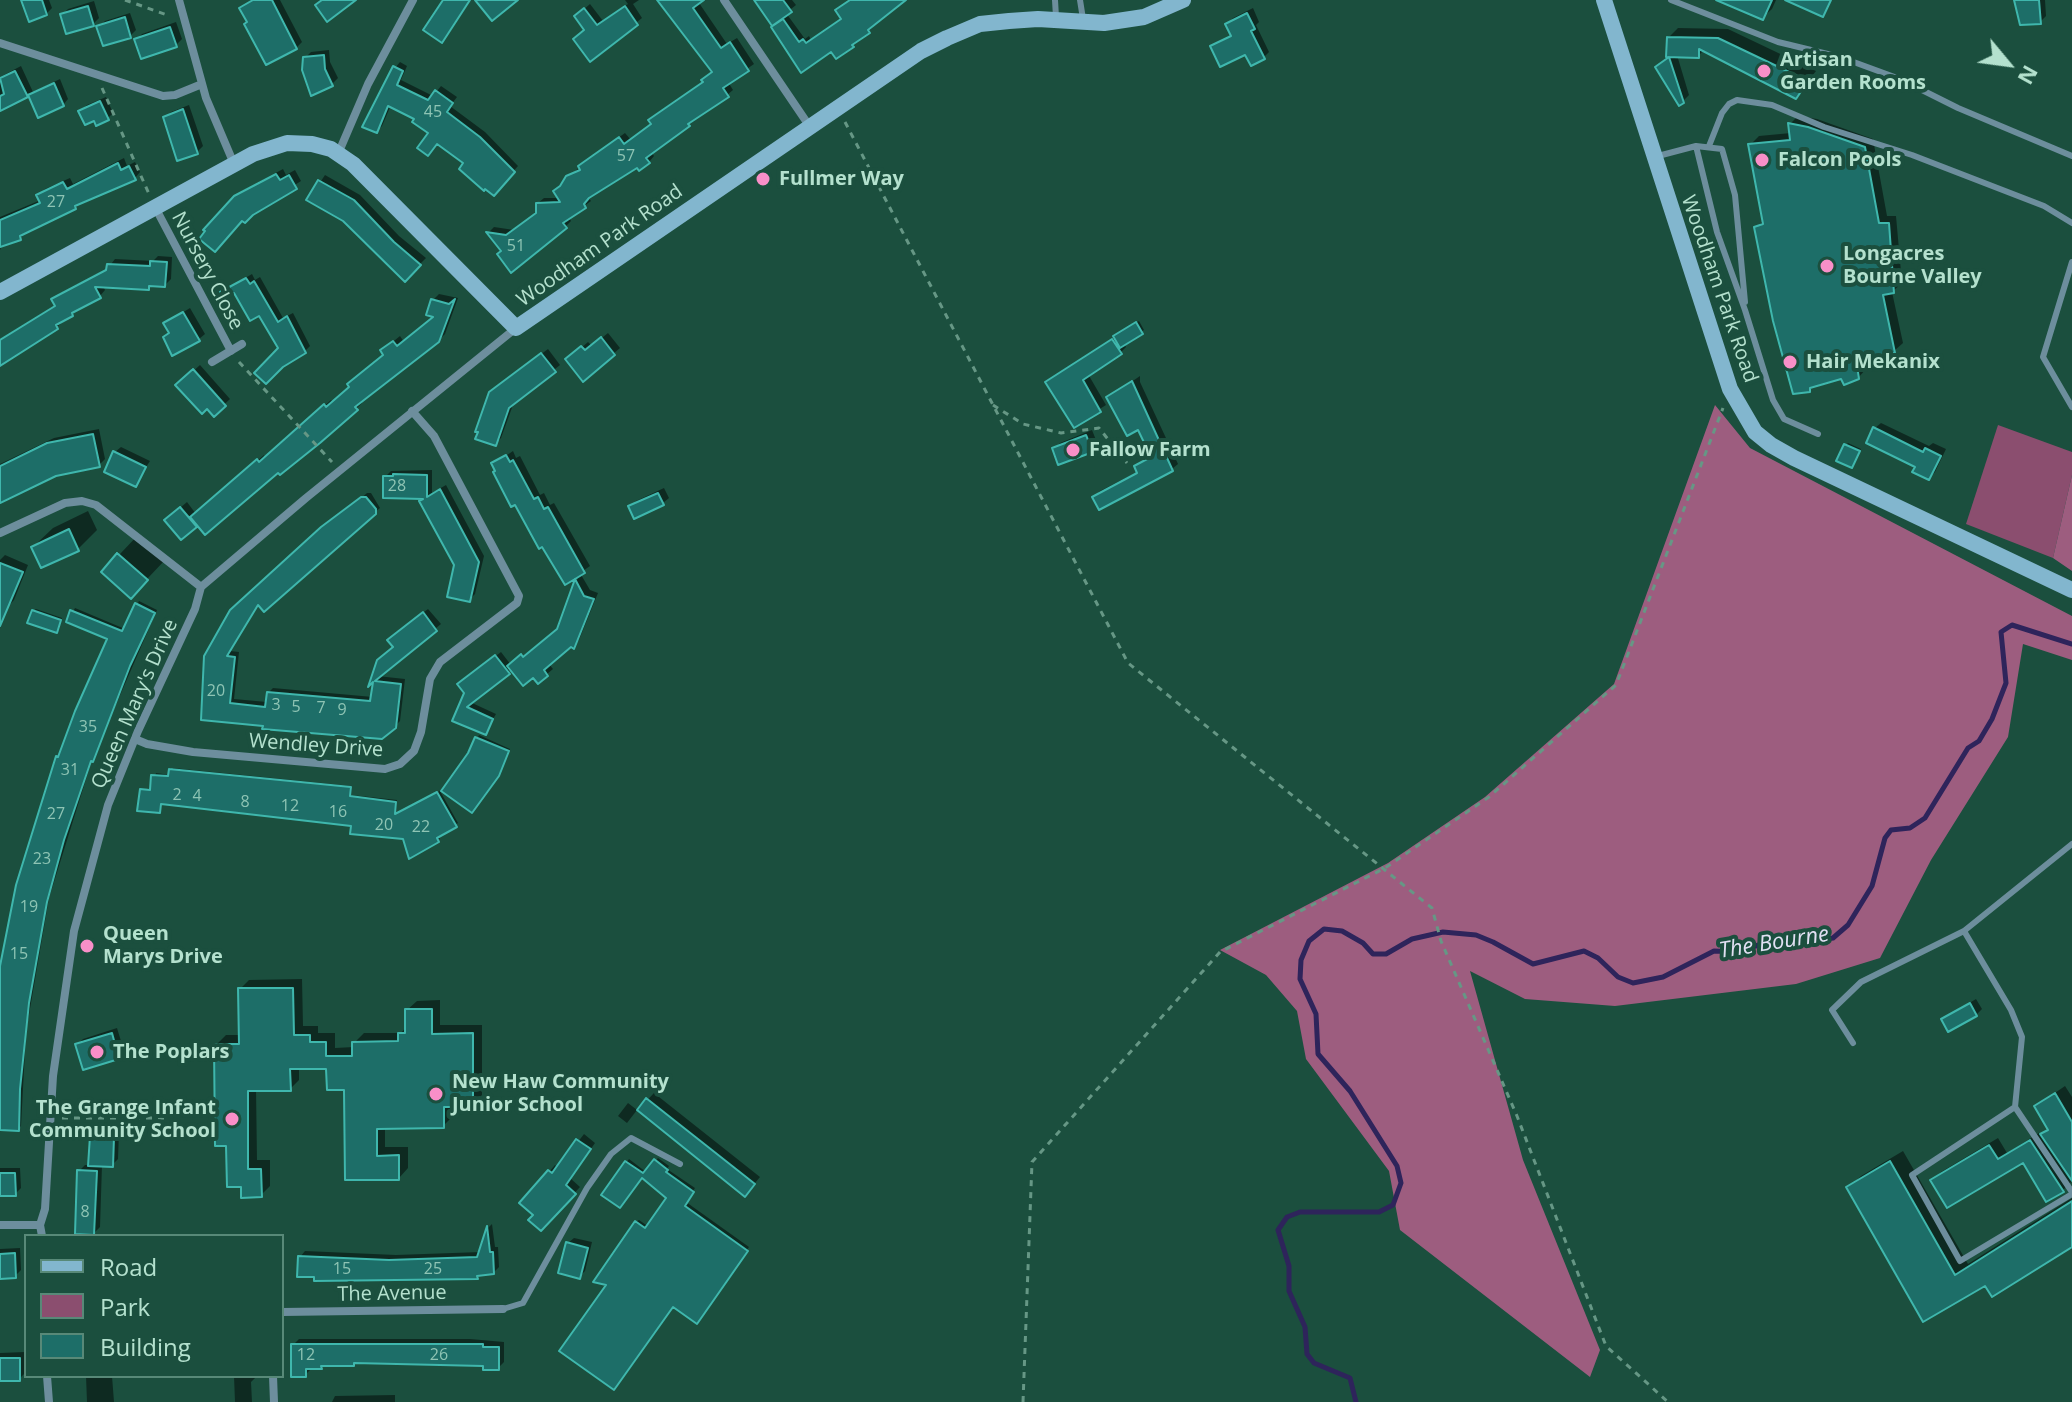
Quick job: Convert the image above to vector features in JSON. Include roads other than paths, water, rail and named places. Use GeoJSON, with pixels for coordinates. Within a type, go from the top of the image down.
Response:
{"type":"FeatureCollection","features":[{"type":"Feature","properties":{"kind":"street"},"geometry":{"type":"LineString","coordinates":[[179,0],[202,84],[234,164]]}},
{"type":"Feature","properties":{"kind":"street"},"geometry":{"type":"LineString","coordinates":[[338,154],[368,84],[413,0]]}},
{"type":"Feature","properties":{"kind":"street"},"geometry":{"type":"LineString","coordinates":[[724,0],[810,127]]}},
{"type":"Feature","properties":{"kind":"street","name":"Woodham Park Road"},"geometry":{"type":"LineString","coordinates":[[0,292],[253,154],[287,143],[312,144],[331,149],[353,164],[516,328],[921,51],[980,24],[1038,19],[1104,23],[1144,17],[1183,0]]}},
{"type":"Feature","properties":{"kind":"street","name":"Woodham Park Road"},"geometry":{"type":"LineString","coordinates":[[1604,0],[1730,389],[1755,432],[1771,445],[2072,590]]}},
{"type":"Feature","properties":{"kind":"street"},"geometry":{"type":"LineString","coordinates":[[0,43],[163,96],[175,95],[202,84]]}},
{"type":"Feature","properties":{"kind":"street","name":"Nursery Close"},"geometry":{"type":"LineString","coordinates":[[155,207],[231,351]]}},
{"type":"Feature","properties":{"kind":"street"},"geometry":{"type":"LineString","coordinates":[[0,533],[65,503],[82,501],[96,505],[201,587],[516,328]]}},
{"type":"Feature","properties":{"kind":"street","name":"Nursery Close"},"geometry":{"type":"LineString","coordinates":[[212,362],[242,344]]}},
{"type":"Feature","properties":{"kind":"street","name":"Wendley Drive"},"geometry":{"type":"LineString","coordinates":[[135,739],[193,752],[385,769],[400,764],[414,751],[421,732],[430,679],[440,662],[517,603],[519,596],[434,436],[412,411]]}},
{"type":"Feature","properties":{"kind":"street","name":"Queen Mary's Drive"},"geometry":{"type":"LineString","coordinates":[[42,1234],[53,1076],[74,931],[108,805],[195,609],[201,587]]}},
{"type":"Feature","properties":{"kind":"street"},"geometry":{"type":"LineString","coordinates":[[0,1225],[40,1225]]}},
{"type":"Feature","properties":{"kind":"street","name":"The Avenue"},"geometry":{"type":"LineString","coordinates":[[284,1312],[503,1309]]}},
{"type":"Feature","properties":{"kind":"street"},"geometry":{"type":"LineString","coordinates":[[47,1378],[49,1402]]}},
{"type":"Feature","properties":{"kind":"street"},"geometry":{"type":"LineString","coordinates":[[273,1378],[274,1402]]}},
{"type":"Feature","properties":{"kind":"lane"},"geometry":{"type":"LineString","coordinates":[[1055,0],[1056,20]]}},
{"type":"Feature","properties":{"kind":"lane"},"geometry":{"type":"LineString","coordinates":[[1080,0],[1083,23]]}},
{"type":"Feature","properties":{"kind":"lane"},"geometry":{"type":"LineString","coordinates":[[1671,0],[1778,42],[1840,57],[1900,79],[1958,108],[2072,156]]}},
{"type":"Feature","properties":{"kind":"lane"},"geometry":{"type":"LineString","coordinates":[[1709,146],[1722,113],[1729,104],[1737,100],[1772,105],[1813,123],[1912,155],[2044,206],[2072,223]]}},
{"type":"Feature","properties":{"kind":"lane"},"geometry":{"type":"LineString","coordinates":[[1654,157],[1696,146],[1722,149],[1735,195],[1745,310]]}},
{"type":"Feature","properties":{"kind":"lane"},"geometry":{"type":"LineString","coordinates":[[1696,146],[1717,232],[1773,400],[1784,419],[1818,434]]}},
{"type":"Feature","properties":{"kind":"lane"},"geometry":{"type":"LineString","coordinates":[[2072,262],[2043,357],[2072,407]]}},
{"type":"Feature","properties":{"kind":"lane"},"geometry":{"type":"LineString","coordinates":[[1853,1043],[1832,1010],[1861,982],[1964,931],[2072,844]]}},
{"type":"Feature","properties":{"kind":"lane"},"geometry":{"type":"LineString","coordinates":[[1964,931],[2011,1010],[2022,1037],[2015,1107],[2072,1193],[1960,1261],[1912,1175],[2015,1107]]}},
{"type":"Feature","properties":{"kind":"lane"},"geometry":{"type":"LineString","coordinates":[[503,1309],[523,1303],[587,1188],[611,1154],[631,1138],[680,1164]]}},
{"type":"Feature","properties":{"kind":"waterway","name":"The Bourne"},"geometry":{"type":"LineString","coordinates":[[1356,1402],[1350,1378],[1314,1363],[1307,1354],[1305,1327],[1289,1291],[1289,1266],[1278,1230],[1287,1217],[1300,1212],[1379,1212],[1393,1205],[1401,1183],[1397,1166],[1350,1091],[1318,1054],[1316,1014],[1300,979],[1301,960],[1309,941],[1324,929],[1342,931],[1363,943],[1373,954],[1386,954],[1412,939],[1443,932],[1476,935],[1533,964],[1584,951],[1598,958],[1618,977],[1633,983],[1663,977],[1714,951],[1736,952],[1775,940],[1809,942],[1833,938],[1848,925],[1872,886],[1885,838],[1891,830],[1910,828],[1925,818],[1968,748],[1979,741],[1992,719],[2006,683],[2001,632],[2012,625],[2072,644]]}},
{"type":"Feature","properties":{"kind":"place","name":"Artisan Garden Rooms"},"geometry":{"type":"Point","coordinates":[1764,71]}},
{"type":"Feature","properties":{"kind":"place","name":"Falcon Pools"},"geometry":{"type":"Point","coordinates":[1762,160]}},
{"type":"Feature","properties":{"kind":"place","name":"Fullmer Way"},"geometry":{"type":"Point","coordinates":[763,179]}},
{"type":"Feature","properties":{"kind":"place","name":"Longacres Bourne Valley"},"geometry":{"type":"Point","coordinates":[1827,266]}},
{"type":"Feature","properties":{"kind":"place","name":"Hair Mekanix"},"geometry":{"type":"Point","coordinates":[1790,362]}},
{"type":"Feature","properties":{"kind":"place","name":"Fallow Farm"},"geometry":{"type":"Point","coordinates":[1073,450]}},
{"type":"Feature","properties":{"kind":"place","name":"Queen Marys Drive"},"geometry":{"type":"Point","coordinates":[87,946]}},
{"type":"Feature","properties":{"kind":"place","name":"The Poplars"},"geometry":{"type":"Point","coordinates":[97,1052]}},
{"type":"Feature","properties":{"kind":"place","name":"New Haw Community Junior School"},"geometry":{"type":"Point","coordinates":[436,1094]}},
{"type":"Feature","properties":{"kind":"place","name":"The Grange Infant Community School"},"geometry":{"type":"Point","coordinates":[232,1119]}}]}
